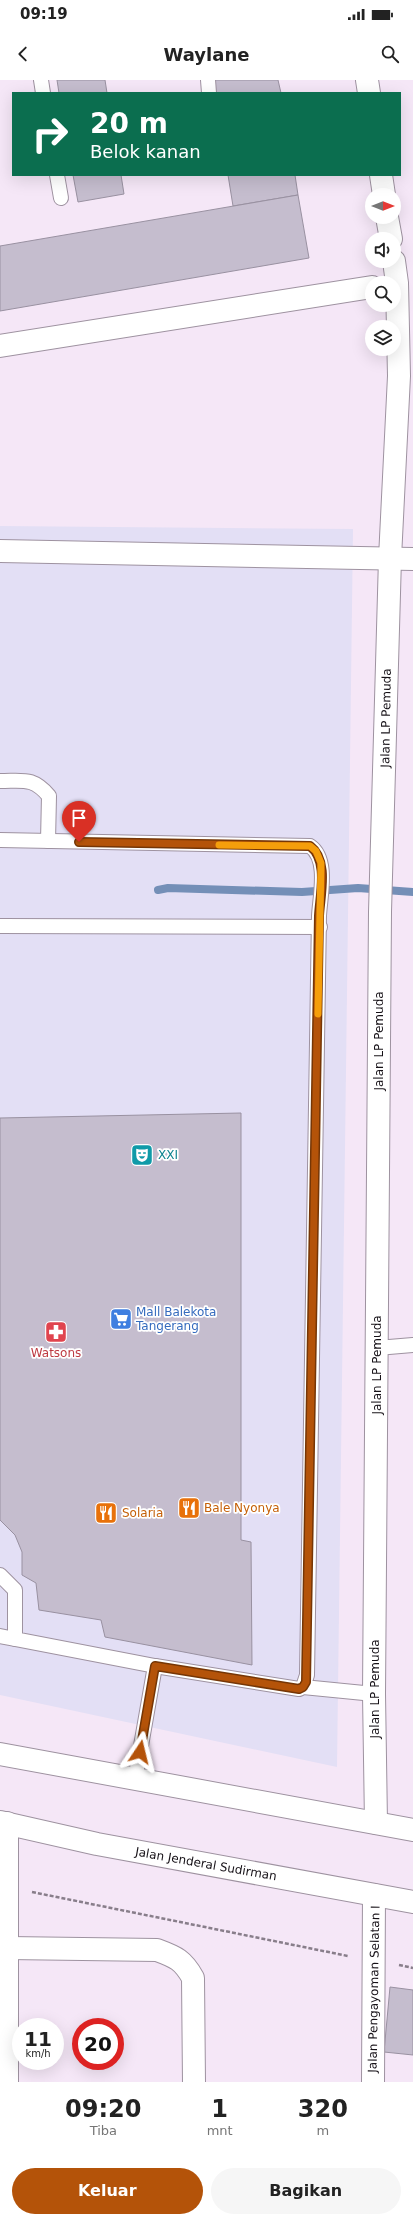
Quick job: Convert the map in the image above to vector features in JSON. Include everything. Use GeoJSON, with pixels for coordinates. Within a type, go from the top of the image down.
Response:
{"type":"FeatureCollection","features":[{"type":"Feature","properties":{"kind":"street"},"geometry":{"type":"LineString","coordinates":[[367,80],[369,92]]}},
{"type":"Feature","properties":{"kind":"street"},"geometry":{"type":"LineString","coordinates":[[381,176],[383,188]]}},
{"type":"Feature","properties":{"kind":"street"},"geometry":{"type":"LineString","coordinates":[[0,346],[365,288]]}},
{"type":"Feature","properties":{"kind":"street","name":"Jalan LP Pemuda"},"geometry":{"type":"LineString","coordinates":[[376,1822],[374,1694],[380,912],[390,558],[399,376],[397,312]]}},
{"type":"Feature","properties":{"kind":"street"},"geometry":{"type":"LineString","coordinates":[[0,551],[413,559]]}},
{"type":"Feature","properties":{"kind":"street"},"geometry":{"type":"LineString","coordinates":[[0,1754],[413,1830]]}},
{"type":"Feature","properties":{"kind":"street"},"geometry":{"type":"LineString","coordinates":[[3,1823],[8,1948],[7,2082]]}},
{"type":"Feature","properties":{"kind":"street","name":"Jalan Jenderal Sudirman"},"geometry":{"type":"LineString","coordinates":[[3,1823],[97,1844],[413,1902]]}},
{"type":"Feature","properties":{"kind":"street","name":"Jalan Pengayoman Selatan I"},"geometry":{"type":"LineString","coordinates":[[373,2082],[374,1895]]}},
{"type":"Feature","properties":{"kind":"street"},"geometry":{"type":"LineString","coordinates":[[8,1948],[157,1950],[176,1957],[186,1966],[193,1978],[194,2082]]}},
{"type":"Feature","properties":{"kind":"lane"},"geometry":{"type":"LineString","coordinates":[[41,80],[43,92]]}},
{"type":"Feature","properties":{"kind":"lane"},"geometry":{"type":"LineString","coordinates":[[208,80],[209,92]]}},
{"type":"Feature","properties":{"kind":"lane"},"geometry":{"type":"LineString","coordinates":[[57,176],[61,198]]}},
{"type":"Feature","properties":{"kind":"lane"},"geometry":{"type":"LineString","coordinates":[[0,781],[26,781],[39,785],[49,796],[48,841]]}},
{"type":"Feature","properties":{"kind":"lane"},"geometry":{"type":"LineString","coordinates":[[0,840],[310,846],[316,851],[321,863],[307,1675],[303,1687]]}},
{"type":"Feature","properties":{"kind":"lane"},"geometry":{"type":"LineString","coordinates":[[0,926],[319,921]]}},
{"type":"Feature","properties":{"kind":"lane"},"geometry":{"type":"LineString","coordinates":[[377,1348],[413,1345]]}},
{"type":"Feature","properties":{"kind":"lane"},"geometry":{"type":"LineString","coordinates":[[0,1575],[15,1590],[15,1639]]}},
{"type":"Feature","properties":{"kind":"lane"},"geometry":{"type":"LineString","coordinates":[[0,1636],[155,1666],[299,1689],[303,1687],[374,1694]]}},
{"type":"Feature","properties":{"kind":"lane"},"geometry":{"type":"LineString","coordinates":[[135,1780],[155,1666]]}},
{"type":"Feature","properties":{"kind":"path"},"geometry":{"type":"LineString","coordinates":[[6,1887],[413,1968]]}},
{"type":"Feature","properties":{"kind":"shaded area"},"geometry":{"type":"Polygon","coordinates":[[[0,526],[353,529],[337,1767],[0,1695],[0,526]]]}},
{"type":"Feature","properties":{"kind":"building"},"geometry":{"type":"Polygon","coordinates":[[[57,80],[105,80],[107,92],[59,92],[57,80]]]}},
{"type":"Feature","properties":{"kind":"building"},"geometry":{"type":"Polygon","coordinates":[[[212,80],[278,80],[281,92],[214,92],[212,80]]]}},
{"type":"Feature","properties":{"kind":"building"},"geometry":{"type":"Polygon","coordinates":[[[73,176],[121,176],[124,194],[78,202],[73,176]]]}},
{"type":"Feature","properties":{"kind":"building"},"geometry":{"type":"Polygon","coordinates":[[[228,176],[295,176],[298,195],[233,206],[228,176]]]}},
{"type":"Feature","properties":{"kind":"building"},"geometry":{"type":"Polygon","coordinates":[[[298,195],[309,258],[0,311],[0,246],[298,195]]]}},
{"type":"Feature","properties":{"kind":"building","name":"Mall Balekota Tangerang"},"geometry":{"type":"Polygon","coordinates":[[[241,1113],[241,1540],[251,1542],[252,1665],[105,1637],[101,1620],[39,1610],[36,1583],[22,1575],[22,1552],[15,1535],[0,1520],[0,1118],[241,1113]]]}},
{"type":"Feature","properties":{"kind":"building"},"geometry":{"type":"Polygon","coordinates":[[[390,1987],[413,1990],[413,2055],[384,2052],[390,1987]]]}},
{"type":"Feature","properties":{"kind":"waterway"},"geometry":{"type":"LineString","coordinates":[[158,890],[168,888],[302,892],[358,888],[413,892]]}},
{"type":"Feature","properties":{"kind":"slow traffic"},"geometry":{"type":"LineString","coordinates":[[219,845],[310,846],[316,851],[321,863],[318,1014]]}},
{"type":"Feature","properties":{"kind":"place","name":"XXI"},"geometry":{"type":"Point","coordinates":[142,1155]}},
{"type":"Feature","properties":{"kind":"place","name":"Mall Balekota Tangerang"},"geometry":{"type":"Point","coordinates":[121,1319]}},
{"type":"Feature","properties":{"kind":"place","name":"Watsons"},"geometry":{"type":"Point","coordinates":[56,1332]}},
{"type":"Feature","properties":{"kind":"place","name":"Bale Nyonya"},"geometry":{"type":"Point","coordinates":[189,1508]}},
{"type":"Feature","properties":{"kind":"place","name":"Solaria"},"geometry":{"type":"Point","coordinates":[106,1513]}},
{"type":"Feature","properties":{"kind":"route"},"geometry":{"type":"LineString","coordinates":[[79,842],[310,846],[316,851],[321,863],[306,1682],[303,1687],[299,1689],[155,1666],[140,1752]]}}]}
